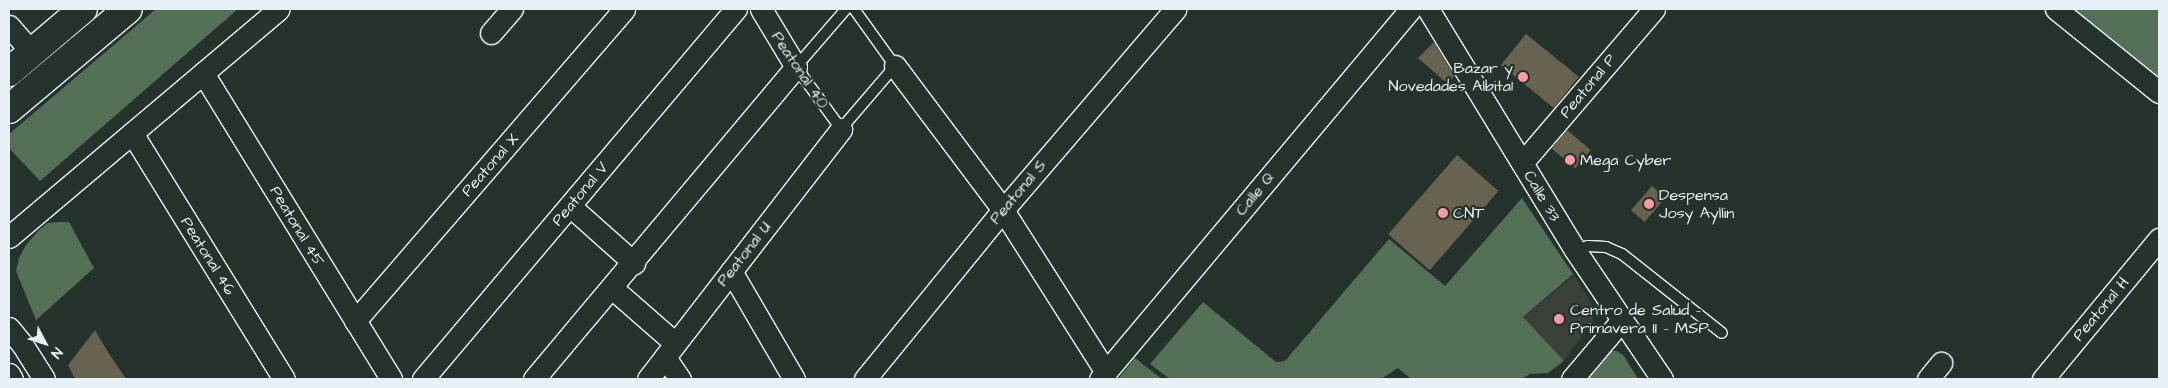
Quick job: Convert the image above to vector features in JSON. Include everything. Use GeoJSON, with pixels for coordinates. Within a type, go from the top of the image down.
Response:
{"type":"FeatureCollection","features":[{"type":"Feature","properties":{"kind":"street"},"geometry":{"type":"LineString","coordinates":[[9,72],[83,9]]}},
{"type":"Feature","properties":{"kind":"street"},"geometry":{"type":"LineString","coordinates":[[9,108],[128,9]]}},
{"type":"Feature","properties":{"kind":"street"},"geometry":{"type":"LineString","coordinates":[[9,237],[278,9]]}},
{"type":"Feature","properties":{"kind":"street"},"geometry":{"type":"LineString","coordinates":[[491,33],[512,9]]}},
{"type":"Feature","properties":{"kind":"street","name":"Peatonal X"},"geometry":{"type":"LineString","coordinates":[[355,321],[624,9]]}},
{"type":"Feature","properties":{"kind":"street","name":"Peatonal V"},"geometry":{"type":"LineString","coordinates":[[423,379],[736,9]]}},
{"type":"Feature","properties":{"kind":"street","name":"Peatonal 40"},"geometry":{"type":"LineString","coordinates":[[761,9],[796,67]]}},
{"type":"Feature","properties":{"kind":"street","name":"Peatonal S"},"geometry":{"type":"LineString","coordinates":[[865,379],[1003,210],[1175,9]]}},
{"type":"Feature","properties":{"kind":"street","name":"Calle Q"},"geometry":{"type":"LineString","coordinates":[[1103,376],[1410,9]]}},
{"type":"Feature","properties":{"kind":"street","name":"Calle 33"},"geometry":{"type":"LineString","coordinates":[[1428,9],[1575,250],[1621,321],[1662,379]]}},
{"type":"Feature","properties":{"kind":"street","name":"Peatonal P"},"geometry":{"type":"LineString","coordinates":[[1522,163],[1654,9]]}},
{"type":"Feature","properties":{"kind":"street"},"geometry":{"type":"LineString","coordinates":[[2056,9],[2159,92]]}},
{"type":"Feature","properties":{"kind":"street"},"geometry":{"type":"LineString","coordinates":[[9,26],[32,52]]}},
{"type":"Feature","properties":{"kind":"street"},"geometry":{"type":"LineString","coordinates":[[896,66],[1003,210],[1103,376]]}},
{"type":"Feature","properties":{"kind":"street"},"geometry":{"type":"LineString","coordinates":[[534,379],[796,67]]}},
{"type":"Feature","properties":{"kind":"street","name":"Peatonal 45"},"geometry":{"type":"LineString","coordinates":[[203,73],[391,379]]}},
{"type":"Feature","properties":{"kind":"street","name":"Peatonal U"},"geometry":{"type":"LineString","coordinates":[[648,379],[841,129]]}},
{"type":"Feature","properties":{"kind":"street","name":"Peatonal 46"},"geometry":{"type":"LineString","coordinates":[[132,133],[284,379]]}},
{"type":"Feature","properties":{"kind":"street"},"geometry":{"type":"LineString","coordinates":[[570,206],[634,262]]}},
{"type":"Feature","properties":{"kind":"street","name":"Peatonal H"},"geometry":{"type":"LineString","coordinates":[[2043,379],[2159,239]]}},
{"type":"Feature","properties":{"kind":"street"},"geometry":{"type":"LineString","coordinates":[[731,271],[794,379]]}},
{"type":"Feature","properties":{"kind":"street"},"geometry":{"type":"LineString","coordinates":[[612,288],[670,350],[680,379]]}},
{"type":"Feature","properties":{"kind":"street"},"geometry":{"type":"LineString","coordinates":[[1572,379],[1621,321]]}},
{"type":"Feature","properties":{"kind":"street"},"geometry":{"type":"LineString","coordinates":[[9,328],[22,344],[44,379]]}},
{"type":"Feature","properties":{"kind":"street"},"geometry":{"type":"LineString","coordinates":[[9,374],[12,379]]}},
{"type":"Feature","properties":{"kind":"lane"},"geometry":{"type":"LineString","coordinates":[[796,67],[846,9]]}},
{"type":"Feature","properties":{"kind":"lane"},"geometry":{"type":"LineString","coordinates":[[841,129],[896,66],[854,9]]}},
{"type":"Feature","properties":{"kind":"lane","name":"Peatonal 40"},"geometry":{"type":"LineString","coordinates":[[796,67],[841,129]]}},
{"type":"Feature","properties":{"kind":"lane"},"geometry":{"type":"LineString","coordinates":[[1575,250],[1588,246],[1606,247],[1622,254],[1722,333]]}},
{"type":"Feature","properties":{"kind":"shaded area","name":"Centro de Salud - Primavera II - MSP"},"geometry":{"type":"Polygon","coordinates":[[[1574,275],[1594,308],[1593,321],[1564,361],[1523,318],[1574,275]]]}},
{"type":"Feature","properties":{"kind":"green space"},"geometry":{"type":"Polygon","coordinates":[[[156,9],[238,9],[40,181],[9,148],[9,134],[156,9]]]}},
{"type":"Feature","properties":{"kind":"green space"},"geometry":{"type":"Polygon","coordinates":[[[2067,9],[2159,9],[2159,85],[2067,9]]]}},
{"type":"Feature","properties":{"kind":"green space"},"geometry":{"type":"Polygon","coordinates":[[[1522,198],[1573,274],[1523,317],[1564,361],[1548,373],[1530,374],[1521,379],[1411,379],[1398,368],[1381,379],[1170,379],[1150,364],[1203,302],[1276,362],[1285,361],[1389,239],[1445,286],[1522,198]]]}},
{"type":"Feature","properties":{"kind":"green space"},"geometry":{"type":"Polygon","coordinates":[[[69,222],[94,268],[36,320],[16,271],[19,258],[26,245],[39,230],[48,223],[69,222]]]}},
{"type":"Feature","properties":{"kind":"green space"},"geometry":{"type":"Polygon","coordinates":[[[1601,351],[1617,351],[1624,356],[1638,379],[1577,379],[1601,351]]]}},
{"type":"Feature","properties":{"kind":"green space"},"geometry":{"type":"Polygon","coordinates":[[[1135,358],[1162,379],[1118,379],[1135,358]]]}},
{"type":"Feature","properties":{"kind":"building"},"geometry":{"type":"Polygon","coordinates":[[[1526,34],[1579,77],[1554,108],[1501,65],[1526,34]]]}},
{"type":"Feature","properties":{"kind":"building"},"geometry":{"type":"Polygon","coordinates":[[[1434,42],[1454,76],[1448,84],[1418,58],[1434,42]]]}},
{"type":"Feature","properties":{"kind":"building"},"geometry":{"type":"Polygon","coordinates":[[[1567,130],[1591,150],[1575,168],[1552,148],[1567,130]]]}},
{"type":"Feature","properties":{"kind":"building","name":"CNT"},"geometry":{"type":"Polygon","coordinates":[[[1457,155],[1499,191],[1430,270],[1388,234],[1457,155]]]}},
{"type":"Feature","properties":{"kind":"building","name":"Despensa Josy Ayllin"},"geometry":{"type":"Polygon","coordinates":[[[1652,186],[1666,198],[1645,222],[1631,210],[1652,186]]]}},
{"type":"Feature","properties":{"kind":"building"},"geometry":{"type":"Polygon","coordinates":[[[95,330],[126,379],[75,379],[68,365],[95,330]]]}},
{"type":"Feature","properties":{"kind":"place","name":"Bazar y Novedades Albita1"},"geometry":{"type":"Point","coordinates":[1523,77]}},
{"type":"Feature","properties":{"kind":"place","name":"Mega Cyber"},"geometry":{"type":"Point","coordinates":[1570,160]}},
{"type":"Feature","properties":{"kind":"place","name":"Despensa Josy Ayllin"},"geometry":{"type":"Point","coordinates":[1649,204]}},
{"type":"Feature","properties":{"kind":"place","name":"CNT"},"geometry":{"type":"Point","coordinates":[1443,213]}},
{"type":"Feature","properties":{"kind":"place","name":"Centro de Salud - Primavera II - MSP"},"geometry":{"type":"Point","coordinates":[1559,319]}}]}
